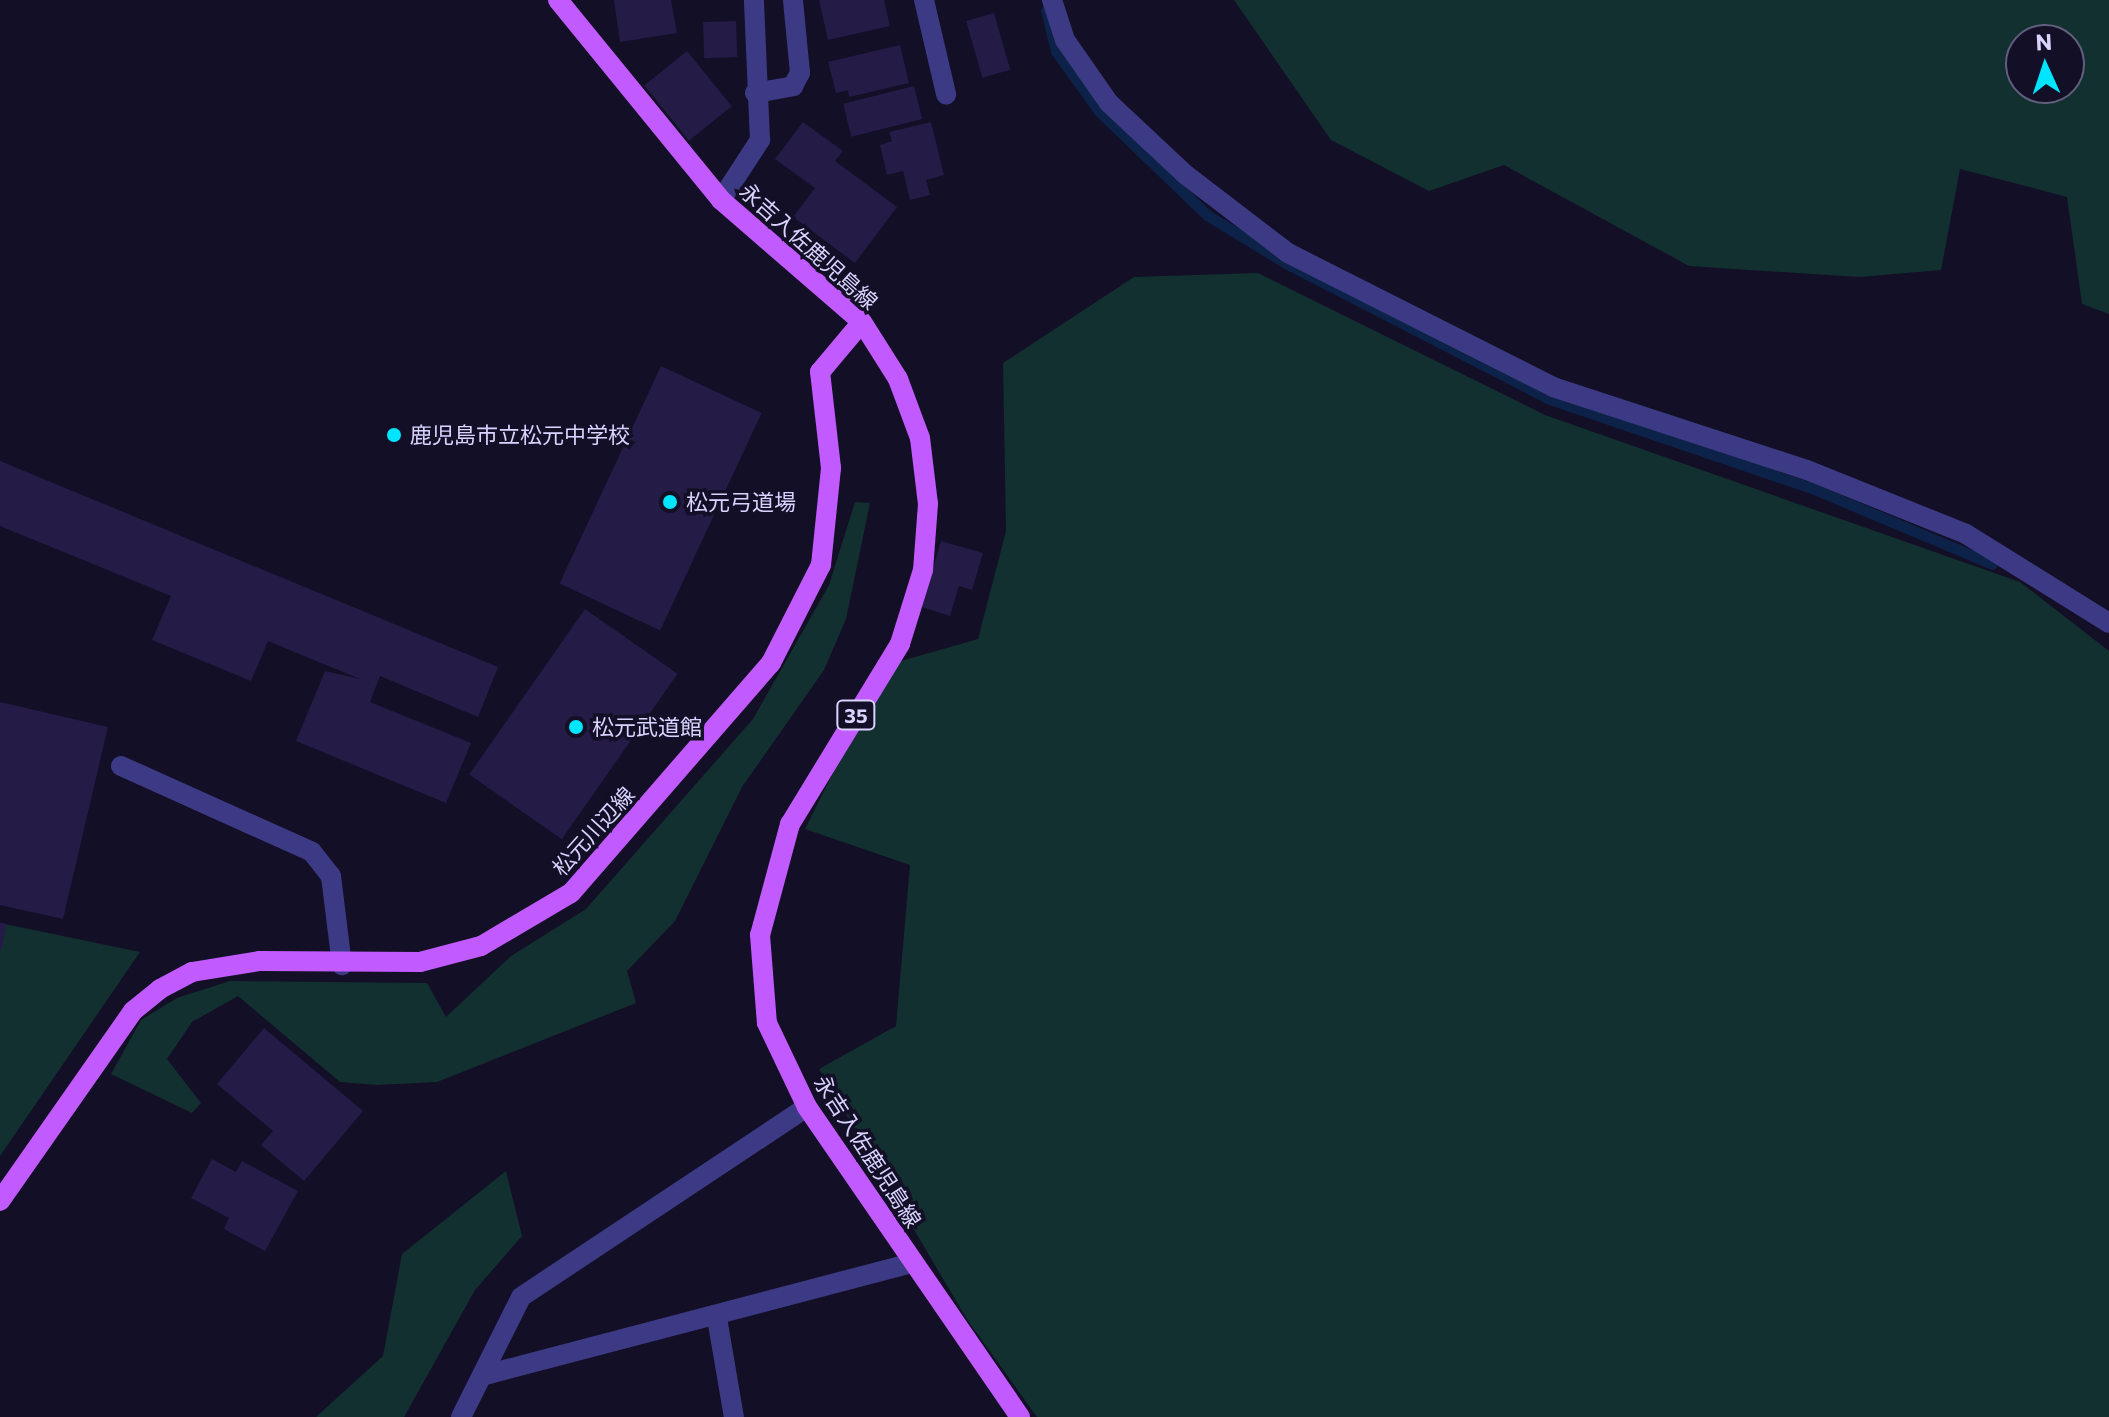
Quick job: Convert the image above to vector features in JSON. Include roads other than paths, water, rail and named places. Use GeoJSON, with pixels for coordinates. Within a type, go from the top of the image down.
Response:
{"type":"FeatureCollection","features":[{"type":"Feature","properties":{"kind":"main road","name":"永吉入佐鹿児島線"},"geometry":{"type":"LineString","coordinates":[[558,0],[721,200],[862,322],[898,379],[920,438],[928,504],[923,570],[900,644],[790,824],[760,935],[767,1023],[807,1107],[1020,1417]]}},
{"type":"Feature","properties":{"kind":"main road","name":"松元川辺線"},"geometry":{"type":"LineString","coordinates":[[0,1201],[133,1011],[160,989],[192,972],[260,961],[342,965],[420,962],[481,946],[571,893],[754,685],[821,565],[831,468],[820,372],[862,322]]}},
{"type":"Feature","properties":{"kind":"street"},"geometry":{"type":"LineString","coordinates":[[721,200],[760,140],[755,93],[754,0]]}},
{"type":"Feature","properties":{"kind":"street"},"geometry":{"type":"LineString","coordinates":[[755,93],[793,86],[800,73],[793,0]]}},
{"type":"Feature","properties":{"kind":"street"},"geometry":{"type":"LineString","coordinates":[[924,0],[946,94]]}},
{"type":"Feature","properties":{"kind":"street"},"geometry":{"type":"LineString","coordinates":[[1052,0],[1065,40],[1109,103],[1186,175],[1288,253],[1553,387],[1807,470],[1966,534],[2109,623]]}},
{"type":"Feature","properties":{"kind":"street"},"geometry":{"type":"LineString","coordinates":[[121,766],[312,852],[331,876],[342,965]]}},
{"type":"Feature","properties":{"kind":"street"},"geometry":{"type":"LineString","coordinates":[[461,1417],[485,1375],[521,1297],[807,1107]]}},
{"type":"Feature","properties":{"kind":"street"},"geometry":{"type":"LineString","coordinates":[[485,1375],[717,1318],[913,1263]]}},
{"type":"Feature","properties":{"kind":"street"},"geometry":{"type":"LineString","coordinates":[[717,1318],[734,1417]]}},
{"type":"Feature","properties":{"kind":"waterway"},"geometry":{"type":"LineString","coordinates":[[1046,10],[1056,51],[1099,111],[1207,215],[1286,263],[1547,398],[1814,489],[1992,564]]}},
{"type":"Feature","properties":{"kind":"place","name":"鹿児島市立松元中学校"},"geometry":{"type":"Point","coordinates":[394,435]}},
{"type":"Feature","properties":{"kind":"place","name":"松元弓道場"},"geometry":{"type":"Point","coordinates":[670,502]}},
{"type":"Feature","properties":{"kind":"place","name":"松元武道館"},"geometry":{"type":"Point","coordinates":[576,727]}}]}
